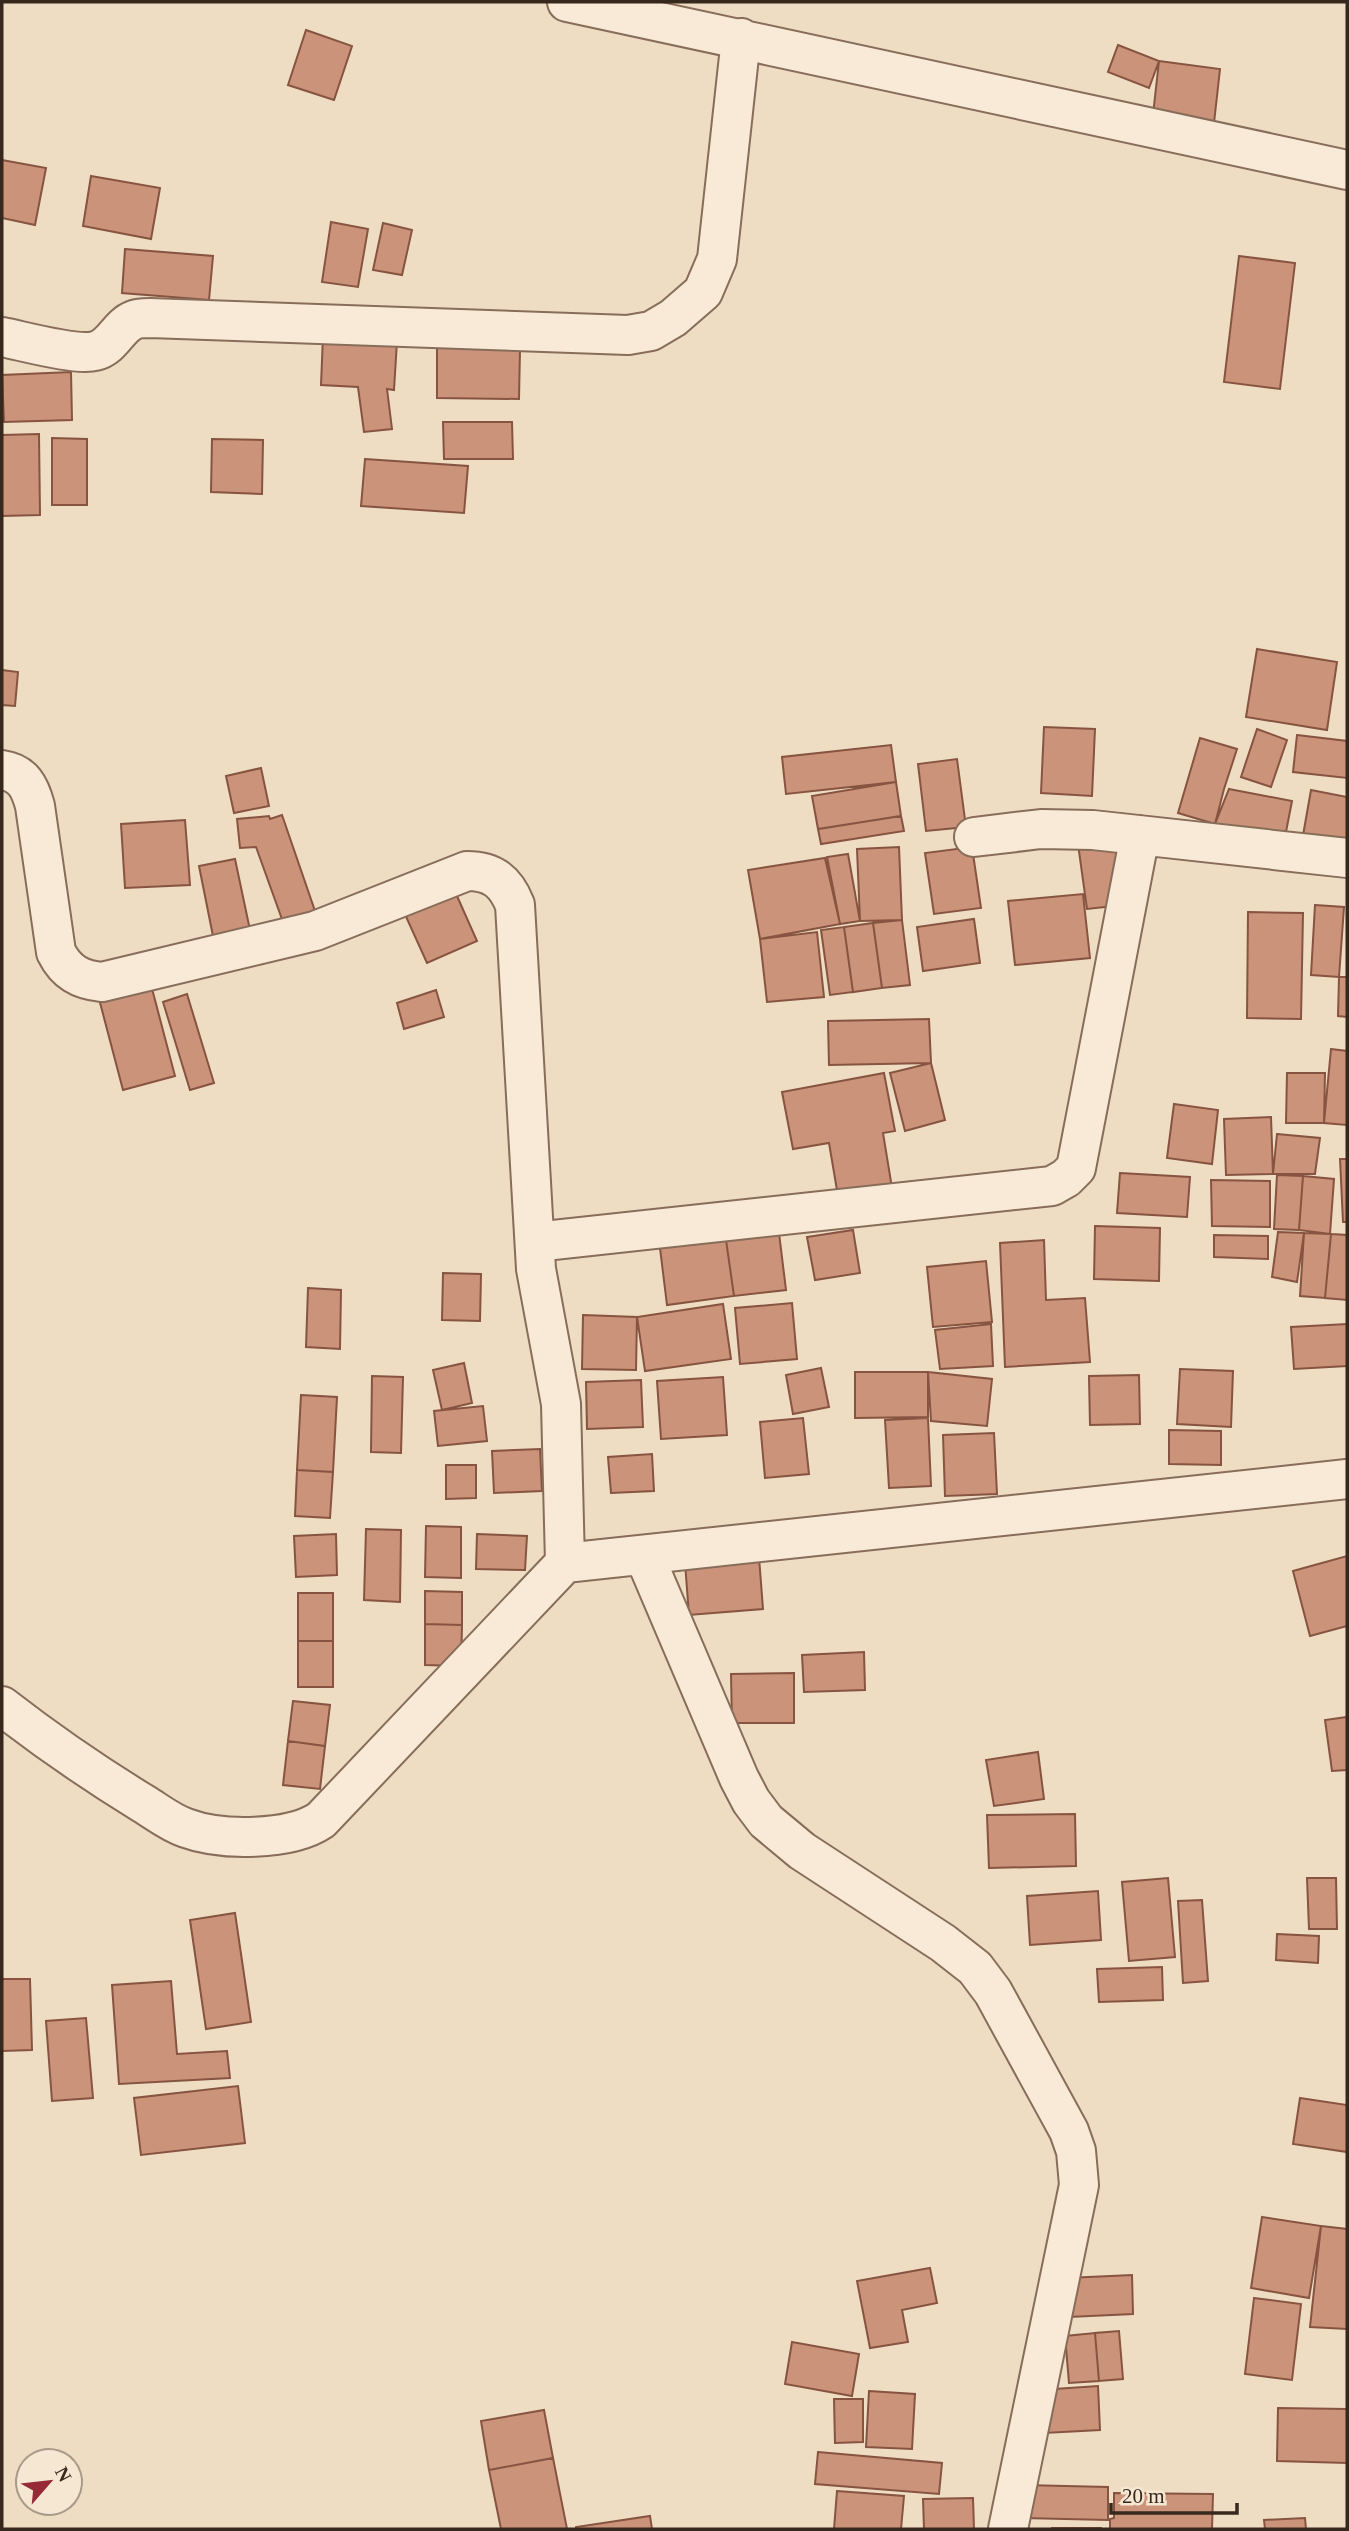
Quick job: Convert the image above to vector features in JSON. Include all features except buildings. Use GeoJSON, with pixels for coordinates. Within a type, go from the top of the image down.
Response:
{"type":"FeatureCollection","features":[{"type":"Feature","properties":{"kind":"street"},"geometry":{"type":"LineString","coordinates":[[567,2],[1347,170]]}},
{"type":"Feature","properties":{"kind":"street"},"geometry":{"type":"LineString","coordinates":[[2,337],[81,352],[96,351],[110,343],[123,327],[135,319],[150,318],[628,335],[651,331],[673,318],[703,292],[717,259],[741,38]]}},
{"type":"Feature","properties":{"kind":"street"},"geometry":{"type":"LineString","coordinates":[[2,770],[24,780],[31,789],[56,952],[68,970],[89,981],[102,982],[315,931],[467,871],[493,875],[504,883],[516,905],[536,1269],[561,1404],[565,1563]]}},
{"type":"Feature","properties":{"kind":"street"},"geometry":{"type":"LineString","coordinates":[[974,837],[1041,829],[1093,830],[1347,858]]}},
{"type":"Feature","properties":{"kind":"street"},"geometry":{"type":"LineString","coordinates":[[535,1242],[1052,1186],[1066,1178],[1076,1168],[1140,835]]}},
{"type":"Feature","properties":{"kind":"street"},"geometry":{"type":"LineString","coordinates":[[2,1706],[124,1792],[184,1827],[228,1838],[293,1833],[321,1820],[565,1563],[1347,1479]]}},
{"type":"Feature","properties":{"kind":"street"},"geometry":{"type":"LineString","coordinates":[[645,1555],[751,1801],[766,1821],[802,1851],[943,1942],[975,1968],[993,1992],[1069,2131],[1076,2151],[1079,2185],[1008,2529]]}}]}
